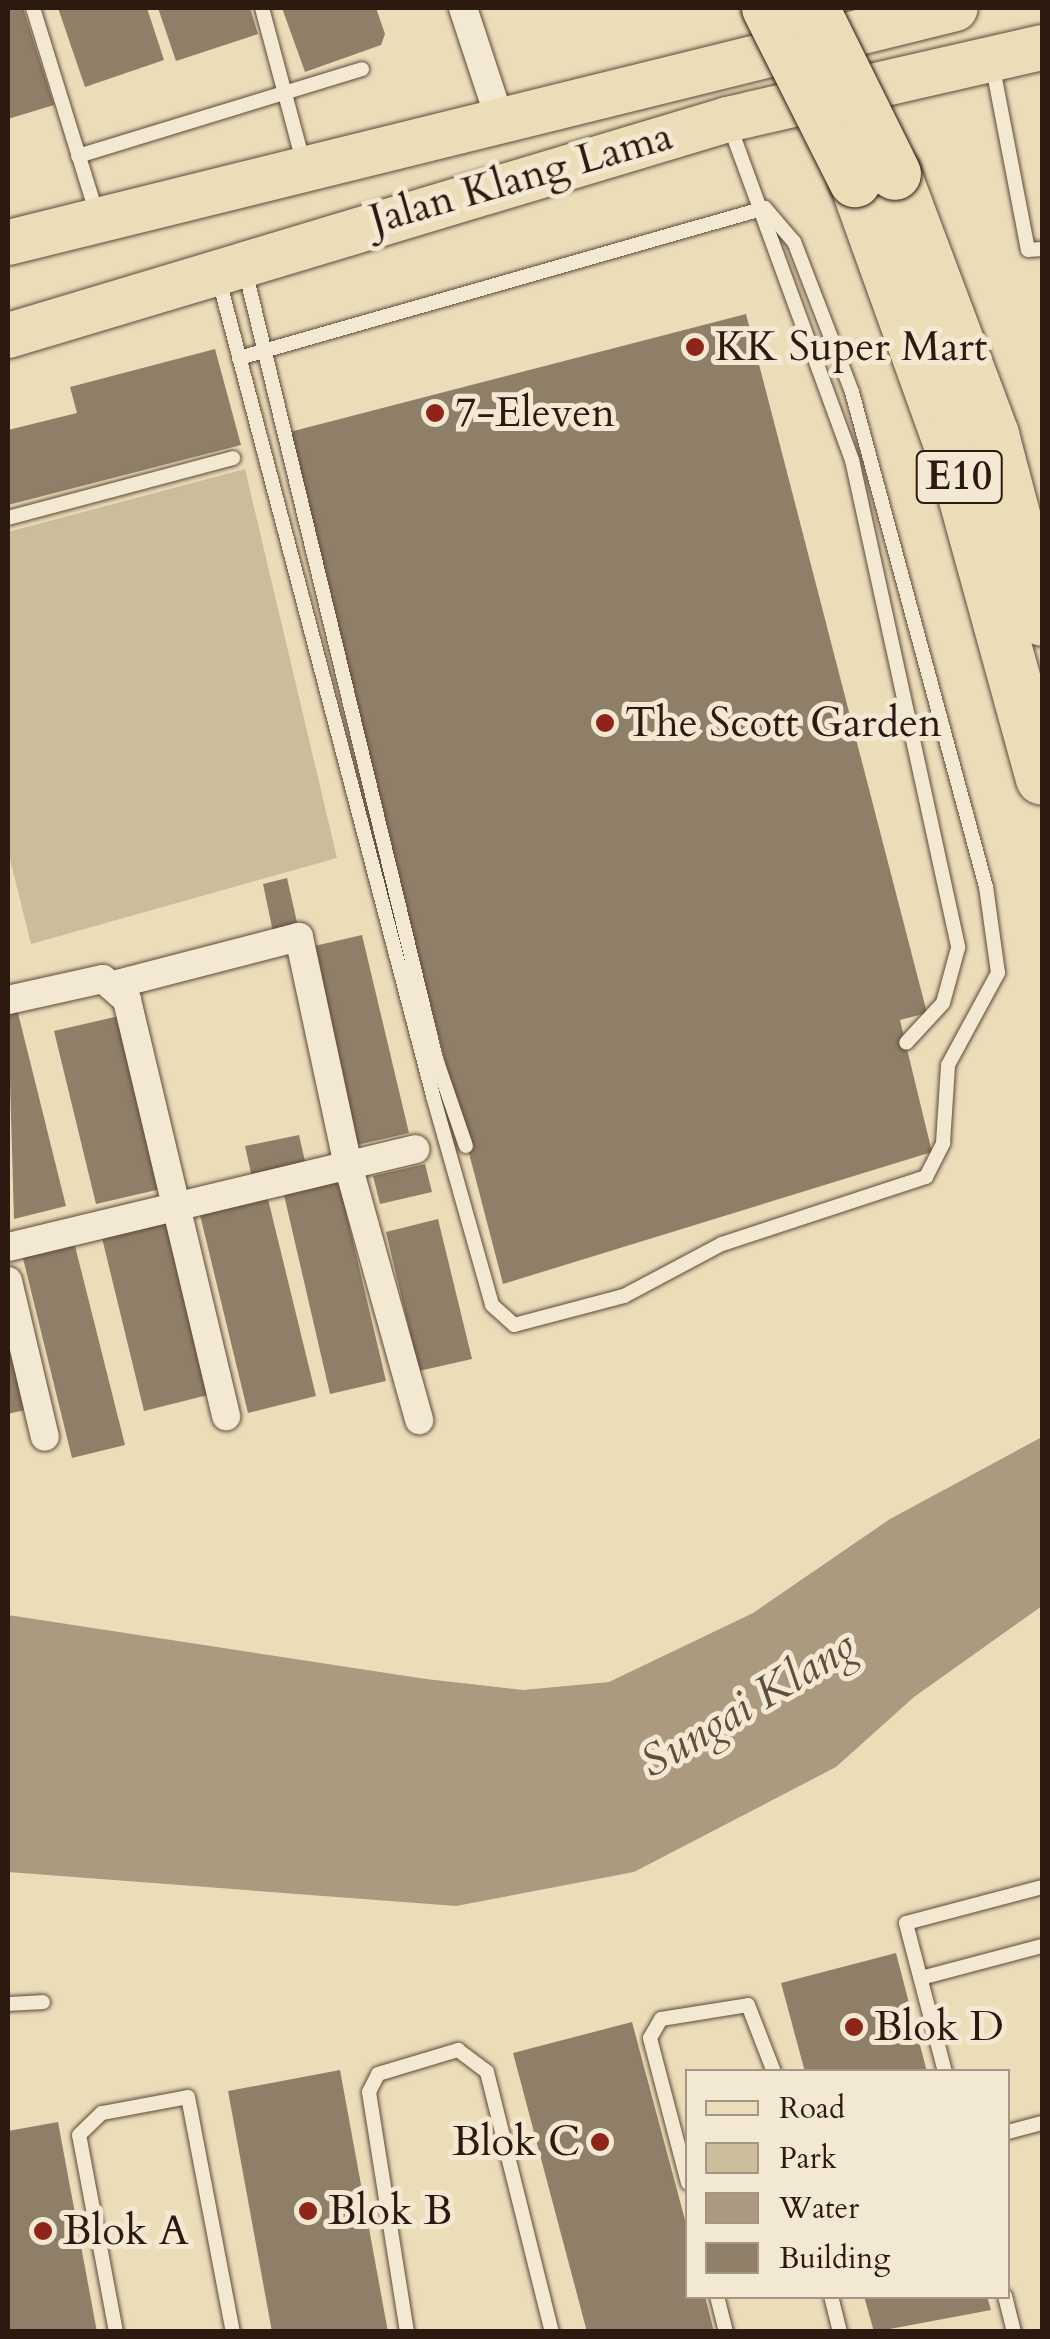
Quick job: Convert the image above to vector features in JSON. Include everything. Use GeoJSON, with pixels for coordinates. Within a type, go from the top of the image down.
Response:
{"type":"FeatureCollection","features":[{"type":"Feature","properties":{"kind":"highway","name":"E10"},"geometry":{"type":"LineString","coordinates":[[768,8],[875,177],[1042,779]]}},
{"type":"Feature","properties":{"kind":"highway","name":"E10"},"geometry":{"type":"LineString","coordinates":[[813,8],[875,177],[992,434],[1042,620]]}},
{"type":"Feature","properties":{"kind":"main road","name":"Jalan Klang Lama"},"geometry":{"type":"LineString","coordinates":[[8,242],[956,8]]}},
{"type":"Feature","properties":{"kind":"main road","name":"Jalan Klang Lama"},"geometry":{"type":"LineString","coordinates":[[8,335],[229,262],[727,118],[1042,47]]}},
{"type":"Feature","properties":{"kind":"street"},"geometry":{"type":"LineString","coordinates":[[463,8],[500,120]]}},
{"type":"Feature","properties":{"kind":"street"},"geometry":{"type":"LineString","coordinates":[[8,1000],[92,979],[117,984],[299,937],[348,1166],[419,1420]]}},
{"type":"Feature","properties":{"kind":"street"},"geometry":{"type":"LineString","coordinates":[[117,984],[177,1206],[226,1416]]}},
{"type":"Feature","properties":{"kind":"street"},"geometry":{"type":"LineString","coordinates":[[8,1247],[415,1149]]}},
{"type":"Feature","properties":{"kind":"street"},"geometry":{"type":"LineString","coordinates":[[8,1282],[46,1437]]}},
{"type":"Feature","properties":{"kind":"lane"},"geometry":{"type":"LineString","coordinates":[[32,8],[98,220]]}},
{"type":"Feature","properties":{"kind":"lane"},"geometry":{"type":"LineString","coordinates":[[262,8],[290,92],[304,169]]}},
{"type":"Feature","properties":{"kind":"lane"},"geometry":{"type":"LineString","coordinates":[[990,56],[1028,250],[1042,249]]}},
{"type":"Feature","properties":{"kind":"lane"},"geometry":{"type":"LineString","coordinates":[[78,156],[362,69]]}},
{"type":"Feature","properties":{"kind":"lane"},"geometry":{"type":"LineString","coordinates":[[727,118],[765,208],[852,460],[958,948],[942,1003],[906,1043]]}},
{"type":"Feature","properties":{"kind":"lane"},"geometry":{"type":"LineString","coordinates":[[240,358],[765,208]]}},
{"type":"Feature","properties":{"kind":"lane"},"geometry":{"type":"LineString","coordinates":[[229,262],[240,358],[492,1305],[514,1325],[545,1321],[624,1296],[722,1244],[926,1177],[943,1143],[948,1066],[998,973],[986,887],[852,392],[794,242],[765,208]]}},
{"type":"Feature","properties":{"kind":"lane"},"geometry":{"type":"LineString","coordinates":[[229,262],[259,352],[431,1040],[466,1146]]}},
{"type":"Feature","properties":{"kind":"lane"},"geometry":{"type":"LineString","coordinates":[[8,518],[233,458]]}},
{"type":"Feature","properties":{"kind":"lane"},"geometry":{"type":"LineString","coordinates":[[945,2069],[906,1923],[1042,1888]]}},
{"type":"Feature","properties":{"kind":"lane"},"geometry":{"type":"LineString","coordinates":[[921,1978],[1042,1946]]}},
{"type":"Feature","properties":{"kind":"lane"},"geometry":{"type":"LineString","coordinates":[[8,2004],[43,2002]]}},
{"type":"Feature","properties":{"kind":"lane"},"geometry":{"type":"LineString","coordinates":[[685,2172],[650,2038],[661,2019],[748,2005],[773,2069]]}},
{"type":"Feature","properties":{"kind":"lane"},"geometry":{"type":"LineString","coordinates":[[407,2332],[370,2092],[378,2074],[458,2050],[487,2072],[552,2332]]}},
{"type":"Feature","properties":{"kind":"lane"},"geometry":{"type":"LineString","coordinates":[[116,2332],[79,2136],[102,2114],[188,2098],[233,2332]]}},
{"type":"Feature","properties":{"kind":"lane"},"geometry":{"type":"LineString","coordinates":[[1010,2131],[1042,2123]]}},
{"type":"Feature","properties":{"kind":"lane"},"geometry":{"type":"LineString","coordinates":[[718,2299],[726,2332]]}},
{"type":"Feature","properties":{"kind":"lane"},"geometry":{"type":"LineString","coordinates":[[832,2299],[840,2332]]}},
{"type":"Feature","properties":{"kind":"lane"},"geometry":{"type":"LineString","coordinates":[[1006,2299],[1014,2332]]}},
{"type":"Feature","properties":{"kind":"green space"},"geometry":{"type":"Polygon","coordinates":[[[245,469],[337,858],[31,944],[8,851],[8,532],[245,469]]]}},
{"type":"Feature","properties":{"kind":"water","name":"Sungai Klang"},"geometry":{"type":"Polygon","coordinates":[[[1042,1437],[1042,1606],[914,1697],[836,1767],[634,1872],[456,1906],[8,1872],[8,1615],[426,1679],[523,1690],[609,1682],[753,1613],[890,1519],[1042,1437]]]}},
{"type":"Feature","properties":{"kind":"building"},"geometry":{"type":"Polygon","coordinates":[[[8,8],[23,8],[54,105],[8,119],[8,8]]]}},
{"type":"Feature","properties":{"kind":"building"},"geometry":{"type":"Polygon","coordinates":[[[58,8],[147,8],[164,60],[85,87],[58,8]]]}},
{"type":"Feature","properties":{"kind":"building"},"geometry":{"type":"Polygon","coordinates":[[[158,8],[250,8],[258,34],[176,61],[158,8]]]}},
{"type":"Feature","properties":{"kind":"building"},"geometry":{"type":"Polygon","coordinates":[[[282,8],[376,8],[385,34],[381,45],[305,72],[282,8]]]}},
{"type":"Feature","properties":{"kind":"building","name":"The Scott Garden"},"geometry":{"type":"Polygon","coordinates":[[[746,314],[927,1013],[900,1020],[932,1152],[503,1284],[282,434],[746,314]]]}},
{"type":"Feature","properties":{"kind":"building"},"geometry":{"type":"Polygon","coordinates":[[[215,349],[241,445],[8,505],[8,430],[77,413],[70,387],[215,349]]]}},
{"type":"Feature","properties":{"kind":"building"},"geometry":{"type":"Polygon","coordinates":[[[287,878],[299,931],[274,937],[263,884],[287,878]]]}},
{"type":"Feature","properties":{"kind":"building"},"geometry":{"type":"Polygon","coordinates":[[[362,935],[409,1133],[357,1145],[310,947],[362,935]]]}},
{"type":"Feature","properties":{"kind":"building"},"geometry":{"type":"Polygon","coordinates":[[[17,1009],[66,1206],[14,1219],[8,1012],[17,1009]]]}},
{"type":"Feature","properties":{"kind":"building"},"geometry":{"type":"Polygon","coordinates":[[[119,1016],[161,1189],[96,1204],[54,1031],[119,1016]]]}},
{"type":"Feature","properties":{"kind":"building"},"geometry":{"type":"Polygon","coordinates":[[[299,1135],[307,1170],[253,1182],[245,1146],[299,1135]]]}},
{"type":"Feature","properties":{"kind":"building"},"geometry":{"type":"Polygon","coordinates":[[[425,1164],[432,1192],[380,1204],[373,1176],[425,1164]]]}},
{"type":"Feature","properties":{"kind":"building"},"geometry":{"type":"Polygon","coordinates":[[[339,1182],[386,1381],[330,1394],[284,1195],[339,1182]]]}},
{"type":"Feature","properties":{"kind":"building"},"geometry":{"type":"Polygon","coordinates":[[[268,1199],[316,1396],[248,1413],[200,1215],[268,1199]]]}},
{"type":"Feature","properties":{"kind":"building"},"geometry":{"type":"Polygon","coordinates":[[[438,1219],[472,1359],[419,1371],[386,1232],[438,1219]]]}},
{"type":"Feature","properties":{"kind":"building"},"geometry":{"type":"Polygon","coordinates":[[[171,1221],[212,1394],[144,1411],[102,1238],[171,1221]]]}},
{"type":"Feature","properties":{"kind":"building"},"geometry":{"type":"Polygon","coordinates":[[[74,1242],[125,1445],[72,1458],[22,1254],[74,1242]]]}},
{"type":"Feature","properties":{"kind":"building"},"geometry":{"type":"Polygon","coordinates":[[[12,1341],[29,1409],[8,1414],[8,1342],[12,1341]]]}},
{"type":"Feature","properties":{"kind":"building","name":"Blok D"},"geometry":{"type":"Polygon","coordinates":[[[896,1953],[926,2069],[804,2069],[781,1983],[896,1953]]]}},
{"type":"Feature","properties":{"kind":"building","name":"Blok C"},"geometry":{"type":"Polygon","coordinates":[[[632,2022],[685,2220],[685,2299],[706,2299],[714,2332],[587,2332],[513,2053],[632,2022]]]}},
{"type":"Feature","properties":{"kind":"building","name":"Blok B"},"geometry":{"type":"Polygon","coordinates":[[[340,2070],[388,2332],[272,2332],[228,2091],[340,2070]]]}},
{"type":"Feature","properties":{"kind":"building","name":"Blok A"},"geometry":{"type":"Polygon","coordinates":[[[58,2122],[97,2332],[8,2332],[8,2131],[58,2122]]]}},
{"type":"Feature","properties":{"kind":"building"},"geometry":{"type":"Polygon","coordinates":[[[865,2299],[988,2299],[991,2310],[874,2332],[865,2299]]]}},
{"type":"Feature","properties":{"kind":"place","name":"KK Super Mart"},"geometry":{"type":"Point","coordinates":[695,347]}},
{"type":"Feature","properties":{"kind":"place","name":"7-Eleven"},"geometry":{"type":"Point","coordinates":[435,413]}},
{"type":"Feature","properties":{"kind":"place","name":"The Scott Garden"},"geometry":{"type":"Point","coordinates":[605,723]}},
{"type":"Feature","properties":{"kind":"place","name":"Blok D"},"geometry":{"type":"Point","coordinates":[854,2027]}},
{"type":"Feature","properties":{"kind":"place","name":"Blok C"},"geometry":{"type":"Point","coordinates":[600,2142]}},
{"type":"Feature","properties":{"kind":"place","name":"Blok B"},"geometry":{"type":"Point","coordinates":[308,2211]}},
{"type":"Feature","properties":{"kind":"place","name":"Blok A"},"geometry":{"type":"Point","coordinates":[43,2231]}}]}
